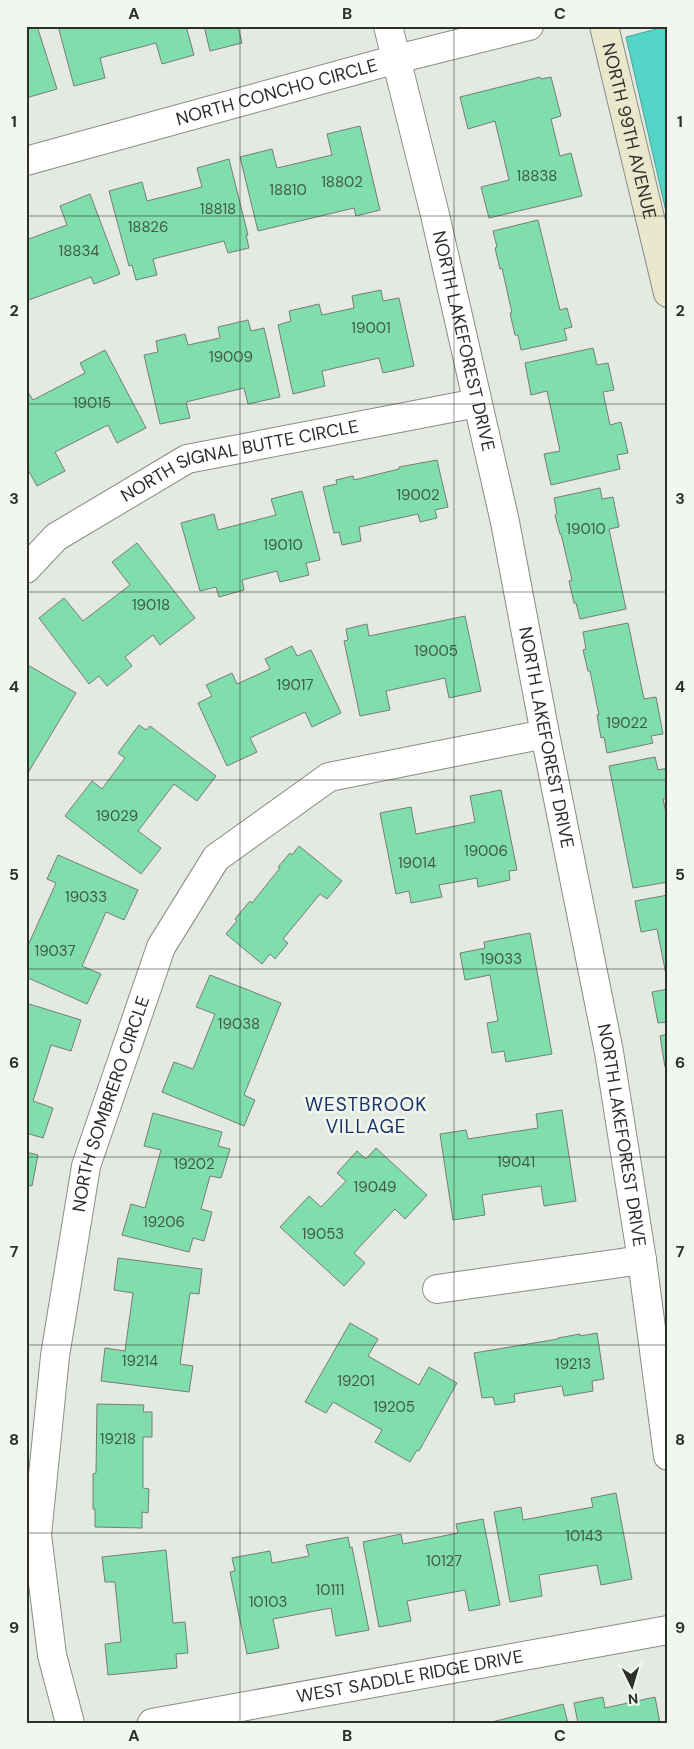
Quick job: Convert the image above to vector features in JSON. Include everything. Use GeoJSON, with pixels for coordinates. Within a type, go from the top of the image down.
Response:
{"type":"FeatureCollection","features":[{"type":"Feature","properties":{"kind":"main road","name":"NORTH 99TH AVENUE"},"geometry":{"type":"LineString","coordinates":[[604,26],[668,293]]}},
{"type":"Feature","properties":{"kind":"street","name":"NORTH LAKEFOREST DRIVE"},"geometry":{"type":"LineString","coordinates":[[388,26],[435,215],[505,522],[545,734],[609,1052],[642,1260],[668,1456]]}},
{"type":"Feature","properties":{"kind":"street","name":"NORTH CONCHO CIRCLE"},"geometry":{"type":"LineString","coordinates":[[26,161],[397,59],[529,26]]}},
{"type":"Feature","properties":{"kind":"street","name":"NORTH SIGNAL BUTTE CIRCLE"},"geometry":{"type":"LineString","coordinates":[[26,569],[56,537],[187,459],[477,403]]}},
{"type":"Feature","properties":{"kind":"street","name":"NORTH SOMBRERO CIRCLE"},"geometry":{"type":"LineString","coordinates":[[70,1723],[52,1655],[37,1535],[55,1356],[86,1166],[161,947],[216,858],[328,777],[545,734]]}},
{"type":"Feature","properties":{"kind":"street"},"geometry":{"type":"LineString","coordinates":[[437,1289],[642,1260]]}},
{"type":"Feature","properties":{"kind":"street","name":"WEST SADDLE RIDGE DRIVE"},"geometry":{"type":"LineString","coordinates":[[152,1723],[668,1630]]}},
{"type":"Feature","properties":{"kind":"water"},"geometry":{"type":"Polygon","coordinates":[[[668,26],[668,220],[626,37],[668,26]]]}},
{"type":"Feature","properties":{"kind":"building"},"geometry":{"type":"Polygon","coordinates":[[[26,26],[37,26],[57,89],[26,98],[26,26]]]}},
{"type":"Feature","properties":{"kind":"building"},"geometry":{"type":"Polygon","coordinates":[[[58,26],[186,26],[194,55],[162,64],[156,43],[100,58],[105,78],[74,86],[58,26]]]}},
{"type":"Feature","properties":{"kind":"building"},"geometry":{"type":"Polygon","coordinates":[[[204,26],[238,26],[242,43],[210,51],[204,26]]]}},
{"type":"Feature","properties":{"kind":"building"},"geometry":{"type":"Polygon","coordinates":[[[540,77],[541,79],[551,77],[561,116],[551,119],[560,156],[571,153],[582,196],[489,218],[481,187],[509,180],[495,121],[468,129],[460,97],[540,77]]]}},
{"type":"Feature","properties":{"kind":"building"},"geometry":{"type":"Polygon","coordinates":[[[360,126],[380,210],[356,216],[354,208],[258,231],[240,157],[272,149],[277,168],[332,155],[327,134],[360,126]]]}},
{"type":"Feature","properties":{"kind":"building"},"geometry":{"type":"Polygon","coordinates":[[[229,159],[248,235],[246,235],[249,248],[228,253],[224,241],[153,259],[157,275],[136,280],[132,265],[129,266],[109,191],[142,182],[147,201],[202,187],[197,168],[229,159]]]}},
{"type":"Feature","properties":{"kind":"building"},"geometry":{"type":"Polygon","coordinates":[[[90,194],[120,274],[94,284],[91,277],[26,301],[26,240],[67,225],[60,206],[90,194]]]}},
{"type":"Feature","properties":{"kind":"building"},"geometry":{"type":"Polygon","coordinates":[[[538,220],[560,310],[567,308],[572,327],[564,329],[567,340],[521,350],[518,335],[515,335],[510,313],[512,313],[502,268],[500,269],[495,248],[497,247],[493,231],[538,220]]]}},
{"type":"Feature","properties":{"kind":"building"},"geometry":{"type":"Polygon","coordinates":[[[381,290],[383,301],[399,298],[414,366],[383,373],[379,358],[322,371],[325,386],[293,394],[278,325],[291,321],[289,311],[319,304],[322,315],[354,308],[352,296],[381,290]]]}},
{"type":"Feature","properties":{"kind":"building"},"geometry":{"type":"Polygon","coordinates":[[[248,320],[251,331],[264,328],[280,397],[248,404],[244,388],[186,402],[190,418],[160,424],[144,355],[158,352],[156,341],[185,334],[188,345],[220,338],[218,327],[248,320]]]}},
{"type":"Feature","properties":{"kind":"building"},"geometry":{"type":"Polygon","coordinates":[[[593,348],[597,365],[608,363],[614,390],[603,392],[610,425],[621,422],[628,453],[617,455],[620,469],[551,485],[544,454],[560,451],[547,391],[531,395],[525,363],[593,348]]]}},
{"type":"Feature","properties":{"kind":"building"},"geometry":{"type":"Polygon","coordinates":[[[105,350],[146,428],[117,443],[108,425],[55,452],[65,471],[37,486],[26,466],[26,389],[33,400],[85,373],[80,363],[105,350]]]}},
{"type":"Feature","properties":{"kind":"building"},"geometry":{"type":"Polygon","coordinates":[[[437,460],[448,507],[435,510],[437,518],[420,522],[418,514],[359,527],[361,541],[342,545],[339,532],[334,533],[323,487],[337,484],[336,480],[353,476],[354,480],[399,469],[399,467],[437,460]]]}},
{"type":"Feature","properties":{"kind":"building"},"geometry":{"type":"Polygon","coordinates":[[[600,488],[602,499],[613,497],[619,527],[609,529],[626,609],[580,619],[569,581],[572,580],[555,515],[557,514],[554,498],[600,488]]]}},
{"type":"Feature","properties":{"kind":"building"},"geometry":{"type":"Polygon","coordinates":[[[302,491],[320,560],[306,563],[309,575],[280,582],[277,571],[242,580],[244,590],[219,597],[216,587],[200,591],[181,523],[214,514],[218,530],[276,515],[271,499],[302,491]]]}},
{"type":"Feature","properties":{"kind":"building"},"geometry":{"type":"Polygon","coordinates":[[[137,543],[195,618],[160,645],[153,635],[125,657],[132,666],[107,686],[99,676],[89,684],[39,618],[64,598],[83,621],[130,585],[112,562],[137,543]]]}},
{"type":"Feature","properties":{"kind":"building"},"geometry":{"type":"Polygon","coordinates":[[[465,616],[481,691],[449,698],[445,678],[386,691],[390,710],[360,716],[344,641],[348,640],[346,629],[367,624],[369,636],[465,616]]]}},
{"type":"Feature","properties":{"kind":"building"},"geometry":{"type":"Polygon","coordinates":[[[628,623],[644,699],[656,697],[663,734],[651,736],[653,743],[607,753],[604,737],[601,738],[597,715],[599,715],[590,671],[588,671],[583,650],[586,649],[583,632],[628,623]]]}},
{"type":"Feature","properties":{"kind":"building"},"geometry":{"type":"Polygon","coordinates":[[[292,646],[297,656],[311,650],[341,713],[312,727],[305,712],[250,738],[257,752],[227,766],[198,703],[212,696],[206,685],[232,673],[237,684],[270,669],[265,659],[292,646]]]}},
{"type":"Feature","properties":{"kind":"building"},"geometry":{"type":"Polygon","coordinates":[[[26,664],[76,693],[26,776],[26,664]]]}},
{"type":"Feature","properties":{"kind":"building"},"geometry":{"type":"Polygon","coordinates":[[[139,725],[146,730],[150,726],[216,776],[197,801],[174,784],[138,831],[161,848],[141,874],[65,816],[92,781],[102,789],[125,758],[118,753],[139,725]]]}},
{"type":"Feature","properties":{"kind":"building"},"geometry":{"type":"Polygon","coordinates":[[[655,757],[658,770],[668,768],[668,798],[663,799],[668,822],[668,882],[633,888],[609,766],[655,757]]]}},
{"type":"Feature","properties":{"kind":"building"},"geometry":{"type":"Polygon","coordinates":[[[501,790],[517,870],[509,871],[510,880],[478,887],[477,878],[439,885],[442,897],[411,903],[409,891],[396,894],[380,813],[411,807],[416,834],[475,822],[470,796],[501,790]]]}},
{"type":"Feature","properties":{"kind":"building"},"geometry":{"type":"Polygon","coordinates":[[[299,846],[342,881],[327,899],[320,894],[283,939],[288,943],[275,959],[270,954],[262,964],[226,934],[237,921],[235,919],[250,901],[252,903],[280,868],[278,867],[299,846]]]}},
{"type":"Feature","properties":{"kind":"building"},"geometry":{"type":"Polygon","coordinates":[[[58,855],[138,890],[124,920],[106,912],[82,966],[101,974],[87,1004],[26,977],[26,950],[56,883],[47,879],[58,855]]]}},
{"type":"Feature","properties":{"kind":"building"},"geometry":{"type":"Polygon","coordinates":[[[668,895],[668,985],[657,929],[641,932],[635,901],[668,895]]]}},
{"type":"Feature","properties":{"kind":"building"},"geometry":{"type":"Polygon","coordinates":[[[530,933],[552,1054],[506,1062],[504,1051],[492,1053],[487,1023],[498,1021],[490,975],[465,980],[460,953],[485,948],[484,942],[530,933]]]}},
{"type":"Feature","properties":{"kind":"building"},"geometry":{"type":"Polygon","coordinates":[[[210,975],[281,1003],[244,1095],[255,1100],[244,1126],[162,1092],[174,1062],[193,1069],[215,1014],[196,1007],[210,975]]]}},
{"type":"Feature","properties":{"kind":"building"},"geometry":{"type":"Polygon","coordinates":[[[668,989],[668,1022],[658,1023],[652,992],[668,989]]]}},
{"type":"Feature","properties":{"kind":"building"},"geometry":{"type":"Polygon","coordinates":[[[26,1003],[81,1020],[71,1051],[51,1045],[33,1101],[53,1108],[43,1138],[26,1133],[26,1003]]]}},
{"type":"Feature","properties":{"kind":"building"},"geometry":{"type":"Polygon","coordinates":[[[668,1034],[668,1067],[665,1067],[660,1036],[668,1034]]]}},
{"type":"Feature","properties":{"kind":"building"},"geometry":{"type":"Polygon","coordinates":[[[562,1110],[576,1201],[544,1206],[541,1186],[482,1195],[485,1215],[453,1220],[440,1134],[466,1130],[468,1139],[538,1128],[536,1114],[562,1110]]]}},
{"type":"Feature","properties":{"kind":"building"},"geometry":{"type":"Polygon","coordinates":[[[153,1113],[222,1132],[218,1146],[230,1149],[221,1178],[210,1176],[201,1209],[212,1212],[204,1241],[193,1238],[189,1252],[122,1235],[131,1204],[145,1208],[161,1150],[144,1146],[153,1113]]]}},
{"type":"Feature","properties":{"kind":"building"},"geometry":{"type":"Polygon","coordinates":[[[376,1148],[427,1195],[405,1219],[395,1209],[354,1253],[365,1263],[344,1286],[280,1227],[309,1196],[321,1207],[346,1181],[337,1173],[357,1151],[366,1159],[376,1148]]]}},
{"type":"Feature","properties":{"kind":"building"},"geometry":{"type":"Polygon","coordinates":[[[26,1152],[38,1155],[32,1186],[26,1185],[26,1152]]]}},
{"type":"Feature","properties":{"kind":"building"},"geometry":{"type":"Polygon","coordinates":[[[118,1258],[202,1269],[199,1294],[190,1293],[180,1364],[193,1366],[189,1392],[101,1381],[105,1348],[125,1351],[133,1293],[114,1290],[118,1258]]]}},
{"type":"Feature","properties":{"kind":"building"},"geometry":{"type":"Polygon","coordinates":[[[350,1323],[378,1339],[368,1356],[419,1385],[429,1367],[457,1383],[419,1451],[417,1450],[410,1462],[375,1442],[382,1430],[333,1402],[326,1413],[305,1402],[350,1323]]]}},
{"type":"Feature","properties":{"kind":"building"},"geometry":{"type":"Polygon","coordinates":[[[597,1333],[604,1379],[592,1381],[593,1391],[564,1396],[562,1386],[514,1394],[515,1402],[495,1405],[493,1397],[482,1398],[474,1353],[580,1334],[580,1336],[597,1333]]]}},
{"type":"Feature","properties":{"kind":"building"},"geometry":{"type":"Polygon","coordinates":[[[97,1404],[144,1405],[143,1412],[152,1412],[152,1437],[143,1437],[143,1488],[149,1489],[148,1513],[142,1512],[142,1528],[95,1527],[93,1474],[96,1473],[97,1404]]]}},
{"type":"Feature","properties":{"kind":"building"},"geometry":{"type":"Polygon","coordinates":[[[616,1493],[632,1579],[601,1585],[597,1565],[539,1575],[542,1596],[510,1602],[494,1512],[521,1507],[523,1520],[593,1507],[591,1498],[616,1493]]]}},
{"type":"Feature","properties":{"kind":"building"},"geometry":{"type":"Polygon","coordinates":[[[483,1519],[500,1605],[469,1611],[465,1590],[407,1601],[411,1621],[379,1627],[363,1542],[401,1534],[403,1544],[458,1533],[456,1524],[483,1519]]]}},
{"type":"Feature","properties":{"kind":"building"},"geometry":{"type":"Polygon","coordinates":[[[348,1537],[350,1548],[352,1547],[369,1630],[336,1636],[331,1608],[273,1619],[279,1648],[247,1654],[230,1572],[235,1571],[232,1558],[270,1551],[272,1563],[309,1556],[306,1545],[348,1537]]]}},
{"type":"Feature","properties":{"kind":"building"},"geometry":{"type":"Polygon","coordinates":[[[166,1550],[173,1623],[185,1622],[188,1653],[176,1654],[177,1668],[108,1675],[105,1644],[121,1642],[115,1582],[105,1582],[102,1557],[166,1550]]]}},
{"type":"Feature","properties":{"kind":"building"},"geometry":{"type":"Polygon","coordinates":[[[603,1697],[605,1708],[655,1697],[660,1723],[578,1723],[574,1703],[603,1697]]]}},
{"type":"Feature","properties":{"kind":"building"},"geometry":{"type":"Polygon","coordinates":[[[563,1704],[568,1723],[488,1723],[563,1704]]]}},
{"type":"Feature","properties":{"kind":"district","name":"WESTBROOK VILLAGE"},"geometry":{"type":"Point","coordinates":[366,1115]}}]}
